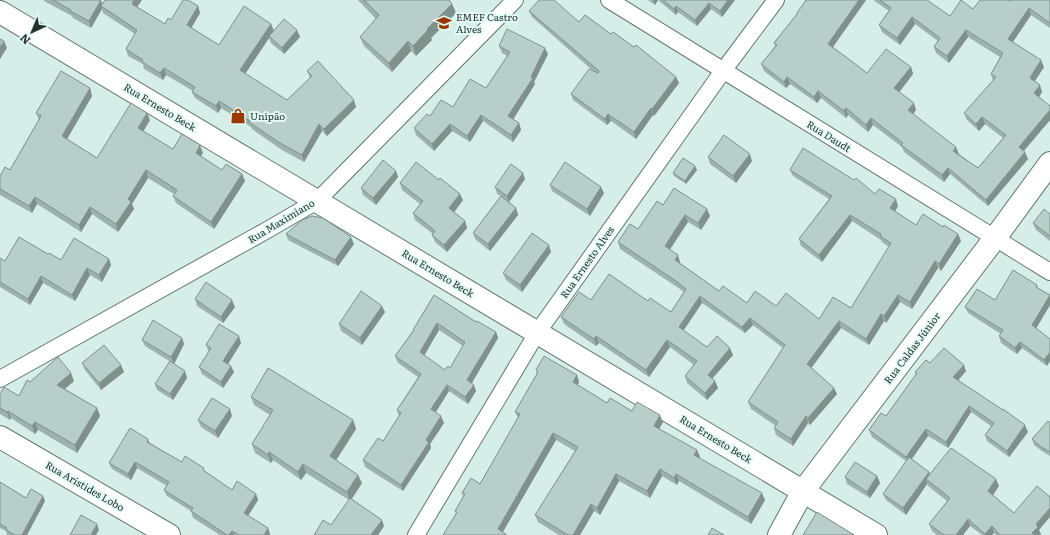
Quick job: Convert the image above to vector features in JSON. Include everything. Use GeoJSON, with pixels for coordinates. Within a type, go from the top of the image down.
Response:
{"type":"FeatureCollection","features":[{"type":"Feature","properties":{"kind":"street","name":"Rua Maximiano"},"geometry":{"type":"LineString","coordinates":[[0,379],[269,230],[317,201],[515,0]]}},
{"type":"Feature","properties":{"kind":"street","name":"Rua Daudt"},"geometry":{"type":"LineString","coordinates":[[609,0],[1050,272]]}},
{"type":"Feature","properties":{"kind":"street","name":"Rua Ernesto Alves"},"geometry":{"type":"LineString","coordinates":[[416,535],[537,332],[723,71],[776,0]]}},
{"type":"Feature","properties":{"kind":"street","name":"Rua Ernesto Beck"},"geometry":{"type":"LineString","coordinates":[[0,12],[876,535]]}},
{"type":"Feature","properties":{"kind":"street","name":"Rua Caldas Júnior"},"geometry":{"type":"LineString","coordinates":[[779,535],[803,491],[1050,163]]}},
{"type":"Feature","properties":{"kind":"street","name":"Rua Aristides Lobo"},"geometry":{"type":"LineString","coordinates":[[0,437],[169,535]]}},
{"type":"Feature","properties":{"kind":"building"},"geometry":{"type":"Polygon","coordinates":[[[53,0],[101,0],[89,21],[53,0]]]}},
{"type":"Feature","properties":{"kind":"building"},"geometry":{"type":"Polygon","coordinates":[[[105,0],[134,0],[132,4],[165,24],[168,18],[171,20],[183,0],[188,0],[198,6],[187,25],[219,45],[244,6],[271,24],[240,70],[287,100],[312,76],[307,71],[318,61],[354,100],[324,129],[319,124],[302,155],[280,143],[219,101],[216,106],[192,92],[195,87],[164,68],[160,73],[142,62],[143,60],[126,49],[137,30],[101,6],[105,0]]]}},
{"type":"Feature","properties":{"kind":"building"},"geometry":{"type":"Polygon","coordinates":[[[364,0],[449,0],[452,4],[427,29],[428,30],[413,46],[408,41],[389,63],[360,37],[379,15],[364,0]]]}},
{"type":"Feature","properties":{"kind":"building"},"geometry":{"type":"Polygon","coordinates":[[[539,0],[554,0],[579,22],[585,15],[611,34],[613,32],[634,47],[636,45],[676,77],[634,132],[608,114],[605,119],[571,94],[589,69],[598,73],[599,71],[529,11],[539,0]]]}},
{"type":"Feature","properties":{"kind":"building"},"geometry":{"type":"Polygon","coordinates":[[[663,0],[728,0],[720,11],[709,3],[695,20],[676,6],[674,9],[663,0]]]}},
{"type":"Feature","properties":{"kind":"building"},"geometry":{"type":"Polygon","coordinates":[[[806,0],[859,0],[828,44],[867,73],[886,49],[911,67],[894,88],[914,103],[908,110],[956,147],[953,151],[978,168],[1006,135],[982,117],[976,124],[964,113],[996,77],[991,74],[1003,53],[966,30],[947,56],[934,47],[940,38],[912,17],[897,38],[879,25],[891,8],[880,0],[927,0],[950,16],[961,0],[973,9],[980,0],[1050,0],[1050,23],[1029,8],[1008,39],[1041,60],[1030,78],[1040,85],[1034,93],[1050,106],[1050,110],[1019,147],[1025,152],[986,200],[948,168],[942,175],[901,145],[903,143],[871,118],[866,125],[846,108],[844,111],[818,91],[814,97],[787,77],[784,82],[761,64],[777,45],[774,43],[806,0]]]}},
{"type":"Feature","properties":{"kind":"building"},"geometry":{"type":"Polygon","coordinates":[[[284,19],[297,30],[282,48],[269,36],[284,19]]]}},
{"type":"Feature","properties":{"kind":"building"},"geometry":{"type":"Polygon","coordinates":[[[507,29],[545,48],[531,77],[533,78],[508,116],[519,123],[511,135],[481,115],[467,136],[450,124],[432,144],[414,128],[427,114],[430,116],[441,100],[453,107],[470,79],[486,88],[510,52],[499,46],[507,29]]]}},
{"type":"Feature","properties":{"kind":"building"},"geometry":{"type":"Polygon","coordinates":[[[0,39],[4,41],[0,48],[0,39]]]}},
{"type":"Feature","properties":{"kind":"building"},"geometry":{"type":"Polygon","coordinates":[[[61,71],[90,88],[62,136],[97,158],[131,103],[147,113],[138,128],[173,149],[182,134],[200,145],[196,153],[222,170],[226,164],[242,174],[211,222],[173,196],[177,190],[146,170],[128,199],[131,202],[116,224],[90,207],[79,225],[35,197],[29,206],[0,189],[0,176],[5,167],[10,170],[41,116],[36,113],[61,71]]]}},
{"type":"Feature","properties":{"kind":"building"},"geometry":{"type":"Polygon","coordinates":[[[724,135],[750,154],[733,176],[708,157],[724,135]]]}},
{"type":"Feature","properties":{"kind":"building"},"geometry":{"type":"Polygon","coordinates":[[[803,148],[854,180],[856,178],[875,194],[879,189],[896,199],[890,208],[916,225],[923,214],[943,227],[944,225],[958,234],[939,264],[935,261],[910,302],[898,295],[884,316],[881,314],[866,339],[839,321],[807,364],[834,388],[808,418],[806,416],[791,439],[774,428],[778,422],[748,402],[785,345],[750,318],[742,327],[700,296],[679,327],[707,347],[717,336],[730,348],[708,375],[715,381],[705,393],[685,376],[697,361],[667,340],[646,370],[596,336],[594,339],[561,317],[579,292],[591,300],[609,274],[648,301],[650,298],[671,312],[686,289],[618,242],[630,224],[638,229],[657,201],[663,205],[674,188],[707,209],[698,223],[685,215],[665,246],[678,255],[675,260],[719,291],[723,286],[747,303],[755,291],[776,306],[786,293],[819,319],[833,297],[851,308],[891,243],[880,236],[881,234],[850,215],[819,255],[799,239],[832,196],[790,170],[803,148]]]}},
{"type":"Feature","properties":{"kind":"building"},"geometry":{"type":"Polygon","coordinates":[[[683,158],[695,166],[685,181],[673,173],[683,158]]]}},
{"type":"Feature","properties":{"kind":"building"},"geometry":{"type":"Polygon","coordinates":[[[383,160],[396,171],[373,198],[361,188],[383,160]]]}},
{"type":"Feature","properties":{"kind":"building"},"geometry":{"type":"Polygon","coordinates":[[[416,162],[460,194],[449,208],[465,221],[444,245],[432,235],[435,231],[413,213],[423,201],[400,183],[416,162]]]}},
{"type":"Feature","properties":{"kind":"building"},"geometry":{"type":"Polygon","coordinates":[[[565,162],[601,187],[587,209],[550,185],[565,162]]]}},
{"type":"Feature","properties":{"kind":"building"},"geometry":{"type":"Polygon","coordinates":[[[511,164],[523,173],[507,196],[495,187],[511,164]]]}},
{"type":"Feature","properties":{"kind":"building"},"geometry":{"type":"Polygon","coordinates":[[[501,196],[516,208],[488,244],[473,233],[501,196]]]}},
{"type":"Feature","properties":{"kind":"building"},"geometry":{"type":"Polygon","coordinates":[[[1044,209],[1050,214],[1050,236],[1033,223],[1044,209]]]}},
{"type":"Feature","properties":{"kind":"building"},"geometry":{"type":"Polygon","coordinates":[[[312,216],[323,218],[351,237],[335,260],[286,234],[302,220],[312,216]]]}},
{"type":"Feature","properties":{"kind":"building"},"geometry":{"type":"Polygon","coordinates":[[[532,233],[549,245],[520,285],[503,273],[532,233]]]}},
{"type":"Feature","properties":{"kind":"building"},"geometry":{"type":"Polygon","coordinates":[[[19,237],[61,260],[74,238],[109,259],[99,275],[87,268],[72,295],[41,276],[28,299],[0,282],[0,258],[5,261],[19,237]]]}},
{"type":"Feature","properties":{"kind":"building"},"geometry":{"type":"Polygon","coordinates":[[[1013,270],[1037,285],[1036,287],[1050,295],[1032,325],[1050,339],[1050,352],[1044,360],[1020,342],[1015,348],[999,336],[1003,330],[965,307],[977,289],[995,300],[1013,270]]]}},
{"type":"Feature","properties":{"kind":"building"},"geometry":{"type":"Polygon","coordinates":[[[206,282],[232,300],[221,317],[195,299],[206,282]]]}},
{"type":"Feature","properties":{"kind":"building"},"geometry":{"type":"Polygon","coordinates":[[[361,291],[382,306],[360,338],[339,324],[361,291]]]}},
{"type":"Feature","properties":{"kind":"building"},"geometry":{"type":"Polygon","coordinates":[[[434,295],[476,322],[477,321],[496,332],[467,380],[474,385],[465,397],[447,385],[431,409],[441,416],[426,440],[429,442],[401,485],[363,460],[378,438],[383,441],[401,413],[397,410],[421,374],[395,356],[434,295]],[[437,323],[420,352],[445,370],[448,366],[450,368],[465,342],[437,323]]]}},
{"type":"Feature","properties":{"kind":"building"},"geometry":{"type":"Polygon","coordinates":[[[153,320],[182,338],[171,357],[142,340],[153,320]]]}},
{"type":"Feature","properties":{"kind":"building"},"geometry":{"type":"Polygon","coordinates":[[[219,324],[239,336],[223,361],[231,366],[221,382],[199,367],[211,348],[206,345],[219,324]]]}},
{"type":"Feature","properties":{"kind":"building"},"geometry":{"type":"Polygon","coordinates":[[[104,345],[121,365],[99,383],[82,363],[104,345]]]}},
{"type":"Feature","properties":{"kind":"building"},"geometry":{"type":"Polygon","coordinates":[[[944,348],[964,365],[953,377],[1025,425],[1007,451],[985,435],[994,423],[969,406],[946,442],[926,429],[906,457],[869,430],[881,413],[886,416],[917,373],[915,372],[926,360],[930,363],[944,348]]]}},
{"type":"Feature","properties":{"kind":"building"},"geometry":{"type":"Polygon","coordinates":[[[544,356],[577,375],[573,382],[607,403],[610,398],[632,411],[637,402],[660,415],[654,426],[697,450],[694,455],[762,493],[748,517],[676,474],[674,478],[660,469],[647,491],[616,474],[597,508],[591,504],[573,535],[568,535],[535,515],[578,447],[553,433],[498,529],[507,535],[443,535],[457,512],[455,511],[465,494],[462,493],[471,478],[480,484],[520,414],[515,412],[538,372],[536,370],[544,356]]]}},
{"type":"Feature","properties":{"kind":"building"},"geometry":{"type":"Polygon","coordinates":[[[58,357],[71,373],[57,385],[97,408],[75,445],[35,422],[32,426],[8,411],[7,412],[0,408],[0,394],[4,387],[19,396],[27,380],[30,382],[58,357]]]}},
{"type":"Feature","properties":{"kind":"building"},"geometry":{"type":"Polygon","coordinates":[[[170,361],[185,371],[170,394],[155,384],[170,361]]]}},
{"type":"Feature","properties":{"kind":"building"},"geometry":{"type":"Polygon","coordinates":[[[268,368],[353,420],[330,456],[358,475],[347,492],[303,464],[298,472],[269,452],[268,455],[252,444],[273,410],[251,397],[268,368]]]}},
{"type":"Feature","properties":{"kind":"building"},"geometry":{"type":"Polygon","coordinates":[[[212,398],[230,409],[215,431],[198,420],[212,398]]]}},
{"type":"Feature","properties":{"kind":"building"},"geometry":{"type":"Polygon","coordinates":[[[1048,421],[1050,423],[1050,452],[1032,439],[1048,421]]]}},
{"type":"Feature","properties":{"kind":"building"},"geometry":{"type":"Polygon","coordinates":[[[130,428],[148,439],[147,442],[182,462],[185,456],[204,468],[203,470],[232,490],[237,481],[256,494],[244,513],[268,528],[264,535],[239,535],[232,531],[229,535],[227,535],[191,511],[193,508],[164,490],[169,482],[135,462],[128,474],[109,463],[130,428]]]}},
{"type":"Feature","properties":{"kind":"building"},"geometry":{"type":"Polygon","coordinates":[[[951,448],[996,479],[988,491],[1014,513],[1037,486],[1050,497],[1050,508],[1036,524],[1038,527],[1032,533],[1036,535],[1000,535],[992,526],[985,534],[968,519],[956,535],[944,535],[929,524],[950,498],[926,479],[951,448]]]}},
{"type":"Feature","properties":{"kind":"building"},"geometry":{"type":"Polygon","coordinates":[[[909,457],[929,472],[903,508],[883,494],[909,457]]]}},
{"type":"Feature","properties":{"kind":"building"},"geometry":{"type":"Polygon","coordinates":[[[855,462],[877,476],[867,492],[845,477],[855,462]]]}},
{"type":"Feature","properties":{"kind":"building"},"geometry":{"type":"Polygon","coordinates":[[[0,482],[26,498],[31,489],[43,496],[22,535],[15,535],[6,530],[7,528],[0,524],[0,482]]]}},
{"type":"Feature","properties":{"kind":"building"},"geometry":{"type":"Polygon","coordinates":[[[350,498],[382,520],[371,535],[314,535],[323,520],[331,525],[350,498]]]}},
{"type":"Feature","properties":{"kind":"building"},"geometry":{"type":"Polygon","coordinates":[[[817,512],[854,535],[803,535],[817,512]]]}},
{"type":"Feature","properties":{"kind":"building"},"geometry":{"type":"Polygon","coordinates":[[[81,515],[97,524],[91,535],[70,535],[81,515]]]}},
{"type":"Feature","properties":{"kind":"building"},"geometry":{"type":"Polygon","coordinates":[[[712,528],[724,535],[708,535],[712,528]]]}},
{"type":"Feature","properties":{"kind":"place","name":"EMEF Castro Alves"},"geometry":{"type":"Point","coordinates":[444,23]}},
{"type":"Feature","properties":{"kind":"place","name":"Unipão"},"geometry":{"type":"Point","coordinates":[238,116]}}]}
